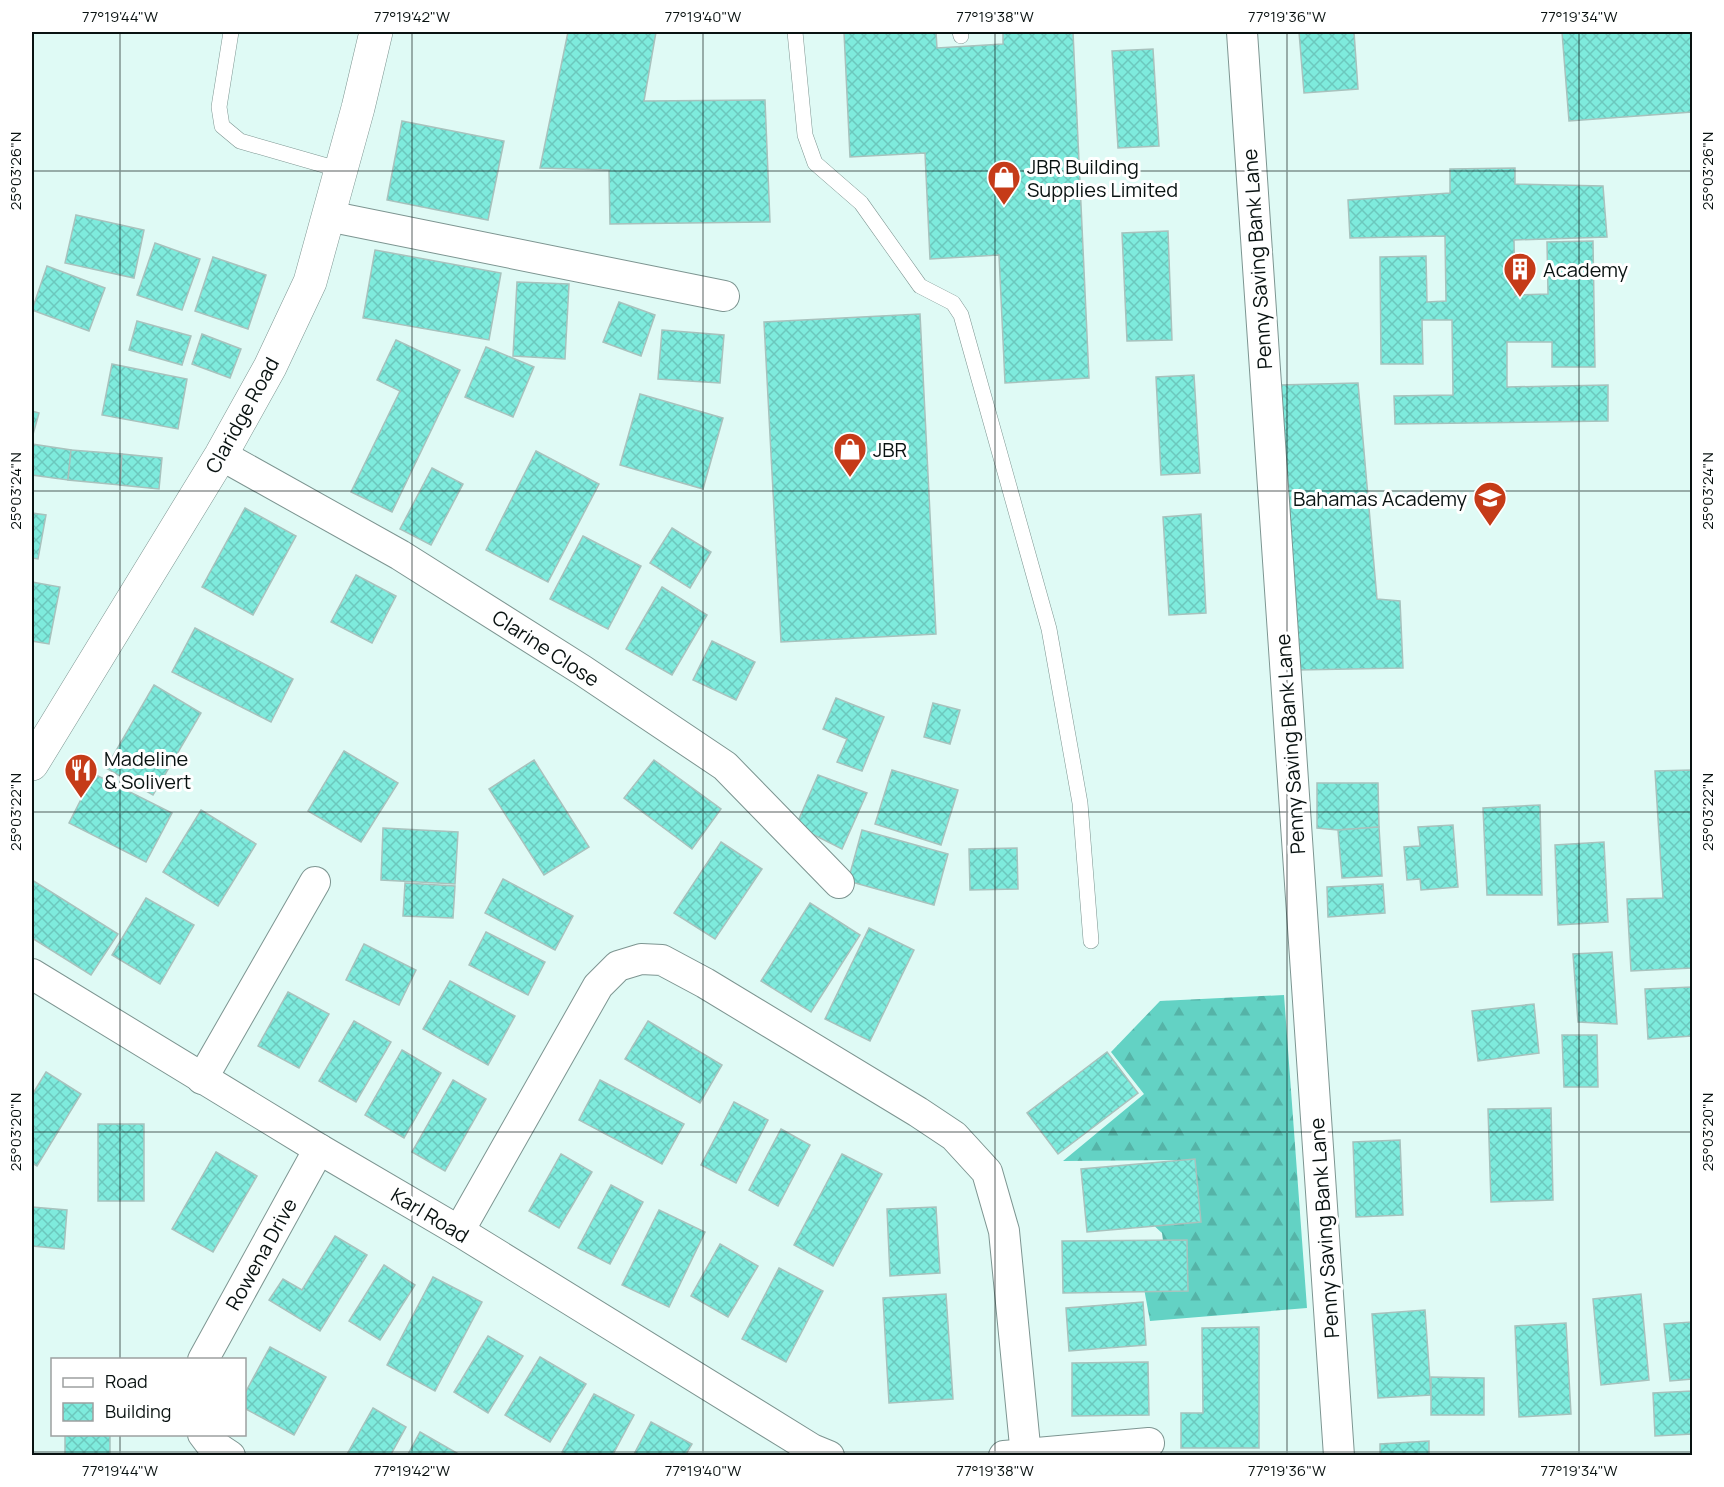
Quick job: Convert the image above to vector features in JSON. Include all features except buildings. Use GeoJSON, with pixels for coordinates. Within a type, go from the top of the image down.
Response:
{"type":"FeatureCollection","features":[{"type":"Feature","properties":{"kind":"street","name":"Claridge Road"},"geometry":{"type":"LineString","coordinates":[[32,764],[221,455],[270,367],[310,282],[376,32]]}},
{"type":"Feature","properties":{"kind":"street","name":"Penny Saving Bank Lane"},"geometry":{"type":"LineString","coordinates":[[1242,32],[1339,1455]]}},
{"type":"Feature","properties":{"kind":"street"},"geometry":{"type":"LineString","coordinates":[[328,216],[724,296]]}},
{"type":"Feature","properties":{"kind":"street","name":"Clarine Close"},"geometry":{"type":"LineString","coordinates":[[221,455],[400,555],[582,670],[725,766],[839,883]]}},
{"type":"Feature","properties":{"kind":"street"},"geometry":{"type":"LineString","coordinates":[[202,1079],[315,882]]}},
{"type":"Feature","properties":{"kind":"street"},"geometry":{"type":"LineString","coordinates":[[459,1231],[598,986],[618,966],[641,959],[662,960],[705,983],[918,1112],[954,1136],[987,1172],[1004,1232],[1019,1455],[1149,1443]]}},
{"type":"Feature","properties":{"kind":"street","name":"Karl Road"},"geometry":{"type":"LineString","coordinates":[[32,974],[202,1079],[459,1231],[812,1449],[829,1455]]}},
{"type":"Feature","properties":{"kind":"street","name":"Rowena Drive"},"geometry":{"type":"LineString","coordinates":[[204,1358],[319,1149]]}},
{"type":"Feature","properties":{"kind":"street"},"geometry":{"type":"LineString","coordinates":[[204,1436],[209,1442],[230,1455]]}},
{"type":"Feature","properties":{"kind":"lane"},"geometry":{"type":"LineString","coordinates":[[231,32],[219,107],[222,126],[240,141],[341,170]]}},
{"type":"Feature","properties":{"kind":"lane"},"geometry":{"type":"LineString","coordinates":[[795,32],[805,135],[815,163],[861,203],[920,286],[953,303],[961,315],[1049,629],[1080,802],[1091,941]]}},
{"type":"Feature","properties":{"kind":"green space"},"geometry":{"type":"Polygon","coordinates":[[[1284,995],[1307,1308],[1150,1321],[1143,1283],[1166,1262],[1162,1233],[1140,1213],[1179,1160],[1063,1161],[1144,1094],[1111,1052],[1160,1001],[1284,995]]]}},
{"type":"Feature","properties":{"kind":"place","name":"JBR Building Supplies Limited"},"geometry":{"type":"Point","coordinates":[1004,206]}},
{"type":"Feature","properties":{"kind":"place","name":"Academy"},"geometry":{"type":"Point","coordinates":[1520,298]}},
{"type":"Feature","properties":{"kind":"place","name":"JBR"},"geometry":{"type":"Point","coordinates":[850,478]}},
{"type":"Feature","properties":{"kind":"place","name":"Bahamas Academy"},"geometry":{"type":"Point","coordinates":[1490,527]}},
{"type":"Feature","properties":{"kind":"place","name":"Madeline & Solivert"},"geometry":{"type":"Point","coordinates":[81,799]}}]}
